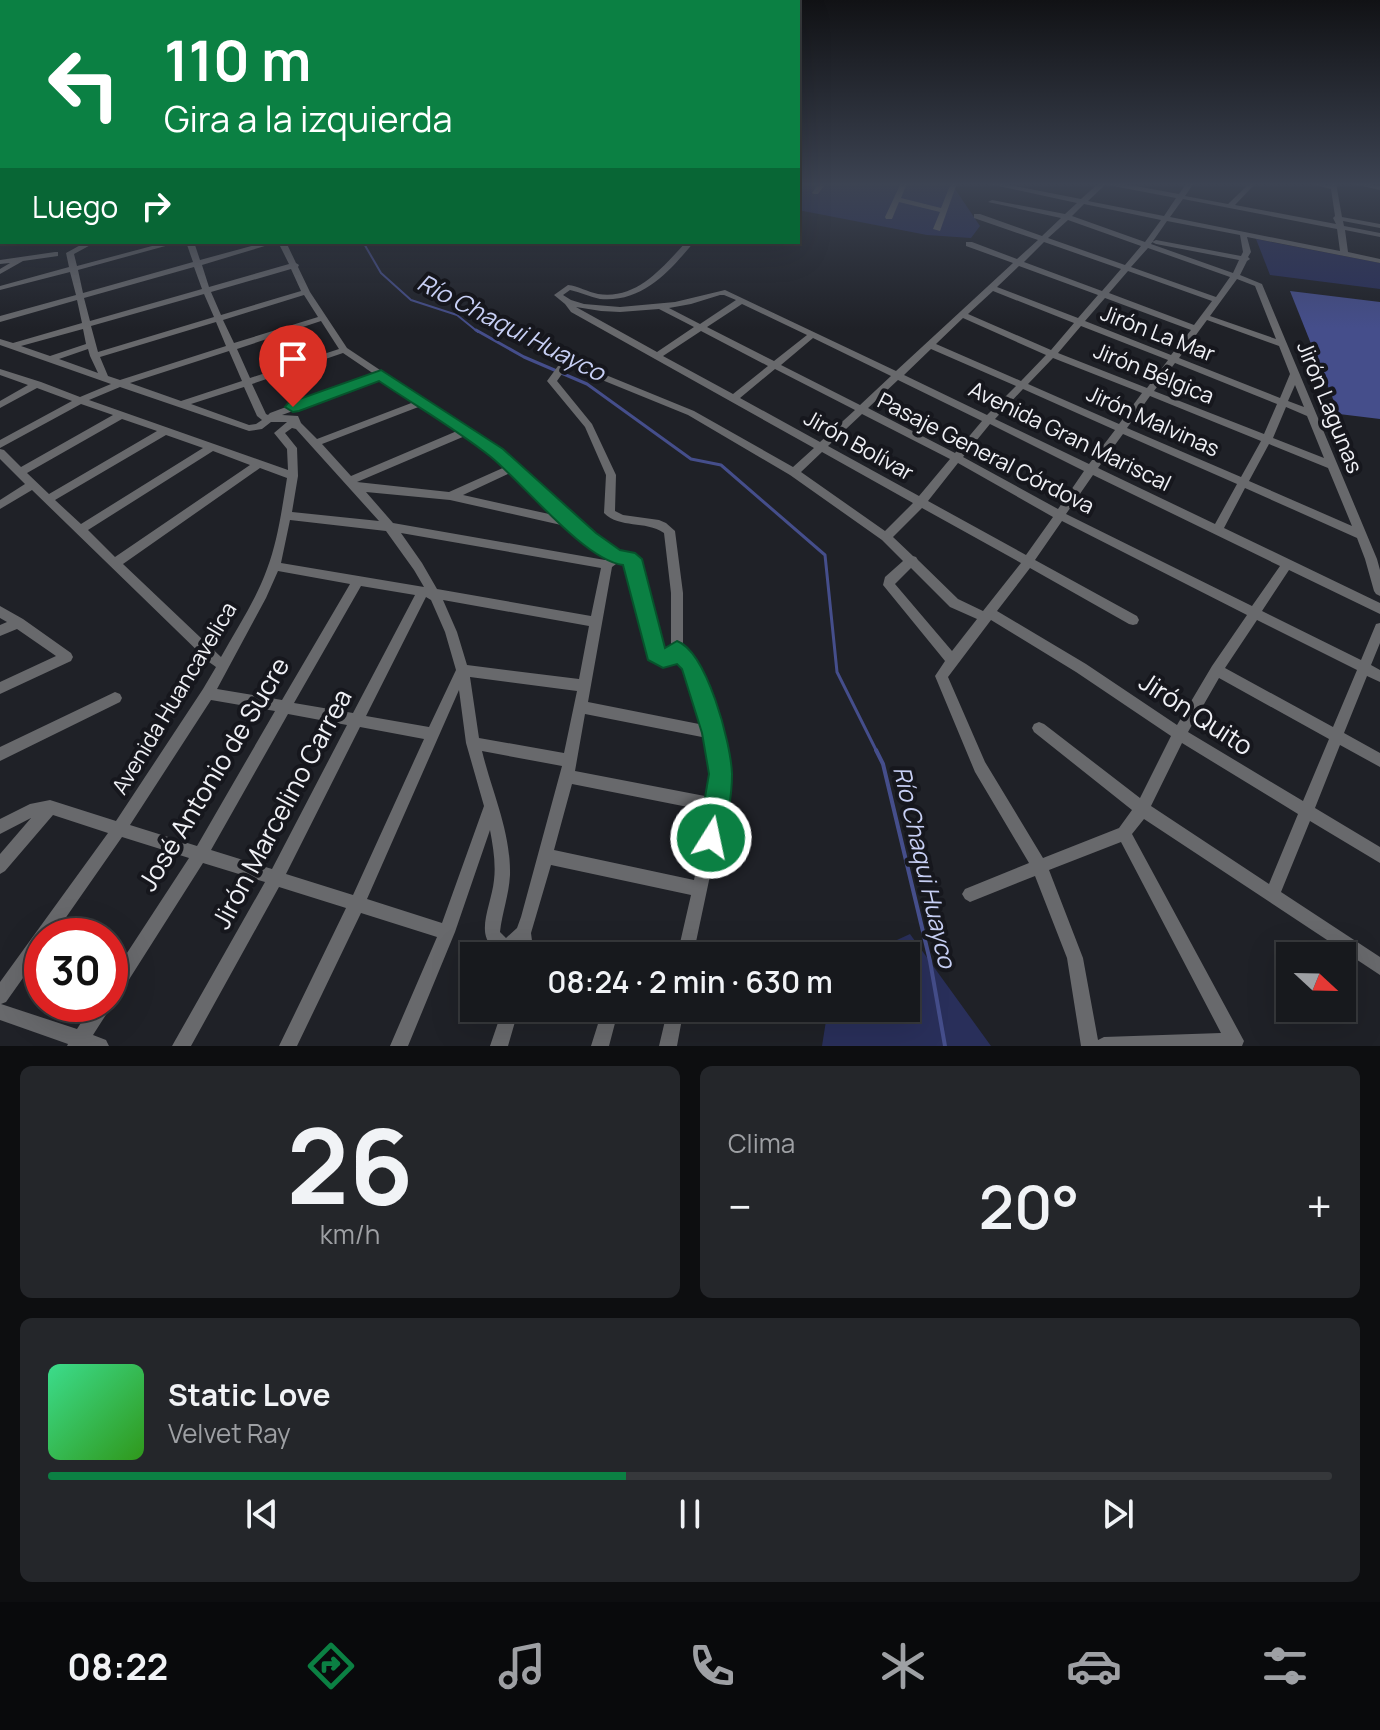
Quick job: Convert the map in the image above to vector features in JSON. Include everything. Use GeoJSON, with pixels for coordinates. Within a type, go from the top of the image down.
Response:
{"type":"FeatureCollection","features":[{"type":"Feature","properties":{"kind":"street"},"geometry":{"type":"LineString","coordinates":[[1022,232],[1217,300]]}},
{"type":"Feature","properties":{"kind":"street"},"geometry":{"type":"LineString","coordinates":[[794,472],[1050,232]]}},
{"type":"Feature","properties":{"kind":"street"},"geometry":{"type":"LineString","coordinates":[[1113,232],[1236,275]]}},
{"type":"Feature","properties":{"kind":"street"},"geometry":{"type":"LineString","coordinates":[[886,537],[920,503],[989,419],[1052,354],[1156,232]]}},
{"type":"Feature","properties":{"kind":"street"},"geometry":{"type":"LineString","coordinates":[[1232,232],[1380,261]]}},
{"type":"Feature","properties":{"kind":"street"},"geometry":{"type":"LineString","coordinates":[[1340,232],[1345,255]]}},
{"type":"Feature","properties":{"kind":"street"},"geometry":{"type":"LineString","coordinates":[[1090,1046],[1075,958],[1039,865],[980,767],[941,681],[942,671],[1028,562],[1091,469],[1236,275],[1246,259],[1243,234]]}},
{"type":"Feature","properties":{"kind":"street"},"geometry":{"type":"LineString","coordinates":[[1147,243],[1246,259]]}},
{"type":"Feature","properties":{"kind":"street"},"geometry":{"type":"LineString","coordinates":[[88,244],[70,253],[72,270],[94,356],[105,379]]}},
{"type":"Feature","properties":{"kind":"street"},"geometry":{"type":"LineString","coordinates":[[0,288],[169,244]]}},
{"type":"Feature","properties":{"kind":"street"},"geometry":{"type":"LineString","coordinates":[[191,244],[231,349],[266,419]]}},
{"type":"Feature","properties":{"kind":"street"},"geometry":{"type":"LineString","coordinates":[[0,319],[267,244]]}},
{"type":"Feature","properties":{"kind":"street"},"geometry":{"type":"LineString","coordinates":[[283,244],[306,292],[344,350],[467,431],[514,467],[612,561]]}},
{"type":"Feature","properties":{"kind":"street"},"geometry":{"type":"LineString","coordinates":[[568,302],[558,295],[568,287],[611,297],[638,291],[647,286],[688,244]]}},
{"type":"Feature","properties":{"kind":"street"},"geometry":{"type":"LineString","coordinates":[[969,244],[1197,329]]}},
{"type":"Feature","properties":{"kind":"street"},"geometry":{"type":"LineString","coordinates":[[0,262],[55,254]]}},
{"type":"Feature","properties":{"kind":"street"},"geometry":{"type":"LineString","coordinates":[[0,272],[23,259]]}},
{"type":"Feature","properties":{"kind":"street"},"geometry":{"type":"LineString","coordinates":[[13,346],[295,265]]}},
{"type":"Feature","properties":{"kind":"street","name":"Jirón Lagunas"},"geometry":{"type":"LineString","coordinates":[[1236,275],[1258,284],[1359,534],[1375,560],[1380,591]]}},
{"type":"Feature","properties":{"kind":"street","name":"Jirón La Mar"},"geometry":{"type":"LineString","coordinates":[[991,287],[1312,414]]}},
{"type":"Feature","properties":{"kind":"street","name":"Avenida Gran Mariscal"},"geometry":{"type":"LineString","coordinates":[[568,302],[606,308],[661,307],[721,291],[1380,609]]}},
{"type":"Feature","properties":{"kind":"street"},"geometry":{"type":"LineString","coordinates":[[94,356],[306,292]]}},
{"type":"Feature","properties":{"kind":"street"},"geometry":{"type":"LineString","coordinates":[[657,356],[742,300]]}},
{"type":"Feature","properties":{"kind":"street","name":"Jirón Bolívar"},"geometry":{"type":"LineString","coordinates":[[568,302],[574,310],[1133,620]]}},
{"type":"Feature","properties":{"kind":"street","name":"Pasaje General Córdova"},"geometry":{"type":"LineString","coordinates":[[661,307],[955,457],[1059,515],[1380,676]]}},
{"type":"Feature","properties":{"kind":"street","name":"Jirón Bélgica"},"geometry":{"type":"LineString","coordinates":[[963,315],[1052,354],[1332,465]]}},
{"type":"Feature","properties":{"kind":"street"},"geometry":{"type":"LineString","coordinates":[[1206,317],[1283,344]]}},
{"type":"Feature","properties":{"kind":"street"},"geometry":{"type":"LineString","coordinates":[[0,444],[81,400],[118,384],[322,318]]}},
{"type":"Feature","properties":{"kind":"street"},"geometry":{"type":"LineString","coordinates":[[734,398],[812,335]]}},
{"type":"Feature","properties":{"kind":"street"},"geometry":{"type":"LineString","coordinates":[[0,342],[249,428],[259,427],[266,419],[381,375]]}},
{"type":"Feature","properties":{"kind":"street"},"geometry":{"type":"LineString","coordinates":[[50,359],[91,345]]}},
{"type":"Feature","properties":{"kind":"street","name":"Jirón Malvinas"},"geometry":{"type":"LineString","coordinates":[[931,345],[1359,534]]}},
{"type":"Feature","properties":{"kind":"street"},"geometry":{"type":"LineString","coordinates":[[179,405],[344,350]]}},
{"type":"Feature","properties":{"kind":"street","name":"Jirón Quito"},"geometry":{"type":"LineString","coordinates":[[677,650],[677,593],[669,531],[653,522],[615,518],[609,513],[611,475],[589,426],[552,381],[557,372],[576,366],[669,403],[794,472],[886,537],[954,603],[986,614],[1081,668],[1179,734],[1380,855]]}},
{"type":"Feature","properties":{"kind":"street"},"geometry":{"type":"LineString","coordinates":[[0,372],[293,476]]}},
{"type":"Feature","properties":{"kind":"street"},"geometry":{"type":"LineString","coordinates":[[1218,529],[1267,439],[1295,374]]}},
{"type":"Feature","properties":{"kind":"street"},"geometry":{"type":"LineString","coordinates":[[0,405],[38,384]]}},
{"type":"Feature","properties":{"kind":"street"},"geometry":{"type":"LineString","coordinates":[[315,443],[422,402]]}},
{"type":"Feature","properties":{"kind":"street"},"geometry":{"type":"LineString","coordinates":[[20,472],[121,415]]}},
{"type":"Feature","properties":{"kind":"street"},"geometry":{"type":"LineString","coordinates":[[266,419],[295,418],[293,424],[355,484],[407,545],[462,670],[473,743],[490,807],[502,871],[492,932],[494,940],[509,947],[523,933]]}},
{"type":"Feature","properties":{"kind":"street","name":"Avenida Huancavelica"},"geometry":{"type":"LineString","coordinates":[[56,918],[120,828],[208,693],[274,566],[293,476],[292,448],[279,433],[293,424]]}},
{"type":"Feature","properties":{"kind":"street"},"geometry":{"type":"LineString","coordinates":[[48,499],[165,431]]}},
{"type":"Feature","properties":{"kind":"street"},"geometry":{"type":"LineString","coordinates":[[355,484],[467,431]]}},
{"type":"Feature","properties":{"kind":"street"},"geometry":{"type":"LineString","coordinates":[[81,529],[212,447]]}},
{"type":"Feature","properties":{"kind":"street"},"geometry":{"type":"LineString","coordinates":[[0,453],[213,658],[224,665]]}},
{"type":"Feature","properties":{"kind":"street"},"geometry":{"type":"LineString","coordinates":[[115,563],[259,464]]}},
{"type":"Feature","properties":{"kind":"street"},"geometry":{"type":"LineString","coordinates":[[450,496],[514,467]]}},
{"type":"Feature","properties":{"kind":"street"},"geometry":{"type":"LineString","coordinates":[[355,484],[450,496],[573,523]]}},
{"type":"Feature","properties":{"kind":"street"},"geometry":{"type":"LineString","coordinates":[[0,505],[31,485]]}},
{"type":"Feature","properties":{"kind":"street"},"geometry":{"type":"LineString","coordinates":[[285,515],[390,527],[612,561],[629,558],[638,572],[656,654],[670,658],[677,650],[695,673],[713,733],[720,774],[717,806],[688,942]]}},
{"type":"Feature","properties":{"kind":"street"},"geometry":{"type":"LineString","coordinates":[[912,560],[889,580],[889,585],[951,659]]}},
{"type":"Feature","properties":{"kind":"street"},"geometry":{"type":"LineString","coordinates":[[524,942],[523,933],[568,768],[596,622],[612,561]]}},
{"type":"Feature","properties":{"kind":"street"},"geometry":{"type":"LineString","coordinates":[[970,894],[1124,833],[1142,809],[1179,734],[1217,670],[1287,564]]}},
{"type":"Feature","properties":{"kind":"street"},"geometry":{"type":"LineString","coordinates":[[274,566],[596,622]]}},
{"type":"Feature","properties":{"kind":"street","name":"José Antonio de Sucre"},"geometry":{"type":"LineString","coordinates":[[128,966],[201,853],[358,580]]}},
{"type":"Feature","properties":{"kind":"street","name":"Jirón Marcelino Carrea"},"geometry":{"type":"LineString","coordinates":[[181,1046],[276,878],[358,719],[429,594]]}},
{"type":"Feature","properties":{"kind":"street"},"geometry":{"type":"LineString","coordinates":[[0,611],[67,657],[0,688]]}},
{"type":"Feature","properties":{"kind":"street"},"geometry":{"type":"LineString","coordinates":[[0,631],[19,623]]}},
{"type":"Feature","properties":{"kind":"street"},"geometry":{"type":"LineString","coordinates":[[1273,894],[1380,628]]}},
{"type":"Feature","properties":{"kind":"street"},"geometry":{"type":"LineString","coordinates":[[462,670],[585,686]]}},
{"type":"Feature","properties":{"kind":"street"},"geometry":{"type":"LineString","coordinates":[[288,1046],[357,903],[462,670]]}},
{"type":"Feature","properties":{"kind":"street"},"geometry":{"type":"LineString","coordinates":[[1217,670],[1380,760]]}},
{"type":"Feature","properties":{"kind":"street"},"geometry":{"type":"LineString","coordinates":[[208,693],[431,734]]}},
{"type":"Feature","properties":{"kind":"street"},"geometry":{"type":"LineString","coordinates":[[0,754],[115,698]]}},
{"type":"Feature","properties":{"kind":"street"},"geometry":{"type":"LineString","coordinates":[[581,707],[713,733]]}},
{"type":"Feature","properties":{"kind":"street"},"geometry":{"type":"LineString","coordinates":[[1039,728],[1142,809],[1380,967]]}},
{"type":"Feature","properties":{"kind":"street"},"geometry":{"type":"LineString","coordinates":[[473,743],[717,806]]}},
{"type":"Feature","properties":{"kind":"street"},"geometry":{"type":"LineString","coordinates":[[0,866],[50,807]]}},
{"type":"Feature","properties":{"kind":"street"},"geometry":{"type":"LineString","coordinates":[[0,827],[30,811],[50,807],[447,932]]}},
{"type":"Feature","properties":{"kind":"street"},"geometry":{"type":"LineString","coordinates":[[399,1046],[447,932],[490,807]]}},
{"type":"Feature","properties":{"kind":"street"},"geometry":{"type":"LineString","coordinates":[[1104,1046],[1238,1044],[1124,833]]}},
{"type":"Feature","properties":{"kind":"street"},"geometry":{"type":"LineString","coordinates":[[545,856],[700,889]]}},
{"type":"Feature","properties":{"kind":"street","name":"Avenida Huancavelica"},"geometry":{"type":"LineString","coordinates":[[0,996],[24,962]]}},
{"type":"Feature","properties":{"kind":"street"},"geometry":{"type":"LineString","coordinates":[[0,1012],[79,1042],[100,1046]]}},
{"type":"Feature","properties":{"kind":"street"},"geometry":{"type":"LineString","coordinates":[[79,1042],[92,1022]]}},
{"type":"Feature","properties":{"kind":"street"},"geometry":{"type":"LineString","coordinates":[[499,1046],[507,1022]]}},
{"type":"Feature","properties":{"kind":"street"},"geometry":{"type":"LineString","coordinates":[[600,1046],[607,1022]]}},
{"type":"Feature","properties":{"kind":"street"},"geometry":{"type":"LineString","coordinates":[[668,1046],[673,1022]]}},
{"type":"Feature","properties":{"kind":"shaded area"},"geometry":{"type":"Polygon","coordinates":[[[911,232],[976,232],[971,238],[911,232]]]}},
{"type":"Feature","properties":{"kind":"shaded area"},"geometry":{"type":"Polygon","coordinates":[[[1256,239],[1380,263],[1380,289],[1270,275],[1256,239]]]}},
{"type":"Feature","properties":{"kind":"shaded area"},"geometry":{"type":"Polygon","coordinates":[[[1290,291],[1380,302],[1380,419],[1339,414],[1290,291]]]}},
{"type":"Feature","properties":{"kind":"shaded area"},"geometry":{"type":"Polygon","coordinates":[[[910,934],[916,942],[893,942],[910,934]]]}},
{"type":"Feature","properties":{"kind":"shaded area"},"geometry":{"type":"Polygon","coordinates":[[[920,948],[991,1046],[822,1046],[826,1022],[920,1022],[920,948]]]}},
{"type":"Feature","properties":{"kind":"waterway","name":"Río Chaqui Huayco"},"geometry":{"type":"LineString","coordinates":[[364,244],[381,273],[411,300],[457,315],[478,332]]}},
{"type":"Feature","properties":{"kind":"waterway","name":"Río Chaqui Huayco"},"geometry":{"type":"LineString","coordinates":[[476,330],[524,357],[587,384],[691,459],[721,465],[825,555],[837,672],[883,764],[930,961],[945,1046]]}},
{"type":"Feature","properties":{"kind":"route"},"geometry":{"type":"LineString","coordinates":[[293,407],[381,375],[497,453],[590,538],[616,557],[629,558],[638,572],[656,654],[670,658],[677,650],[691,664],[713,733],[720,774],[711,838]]}}]}
